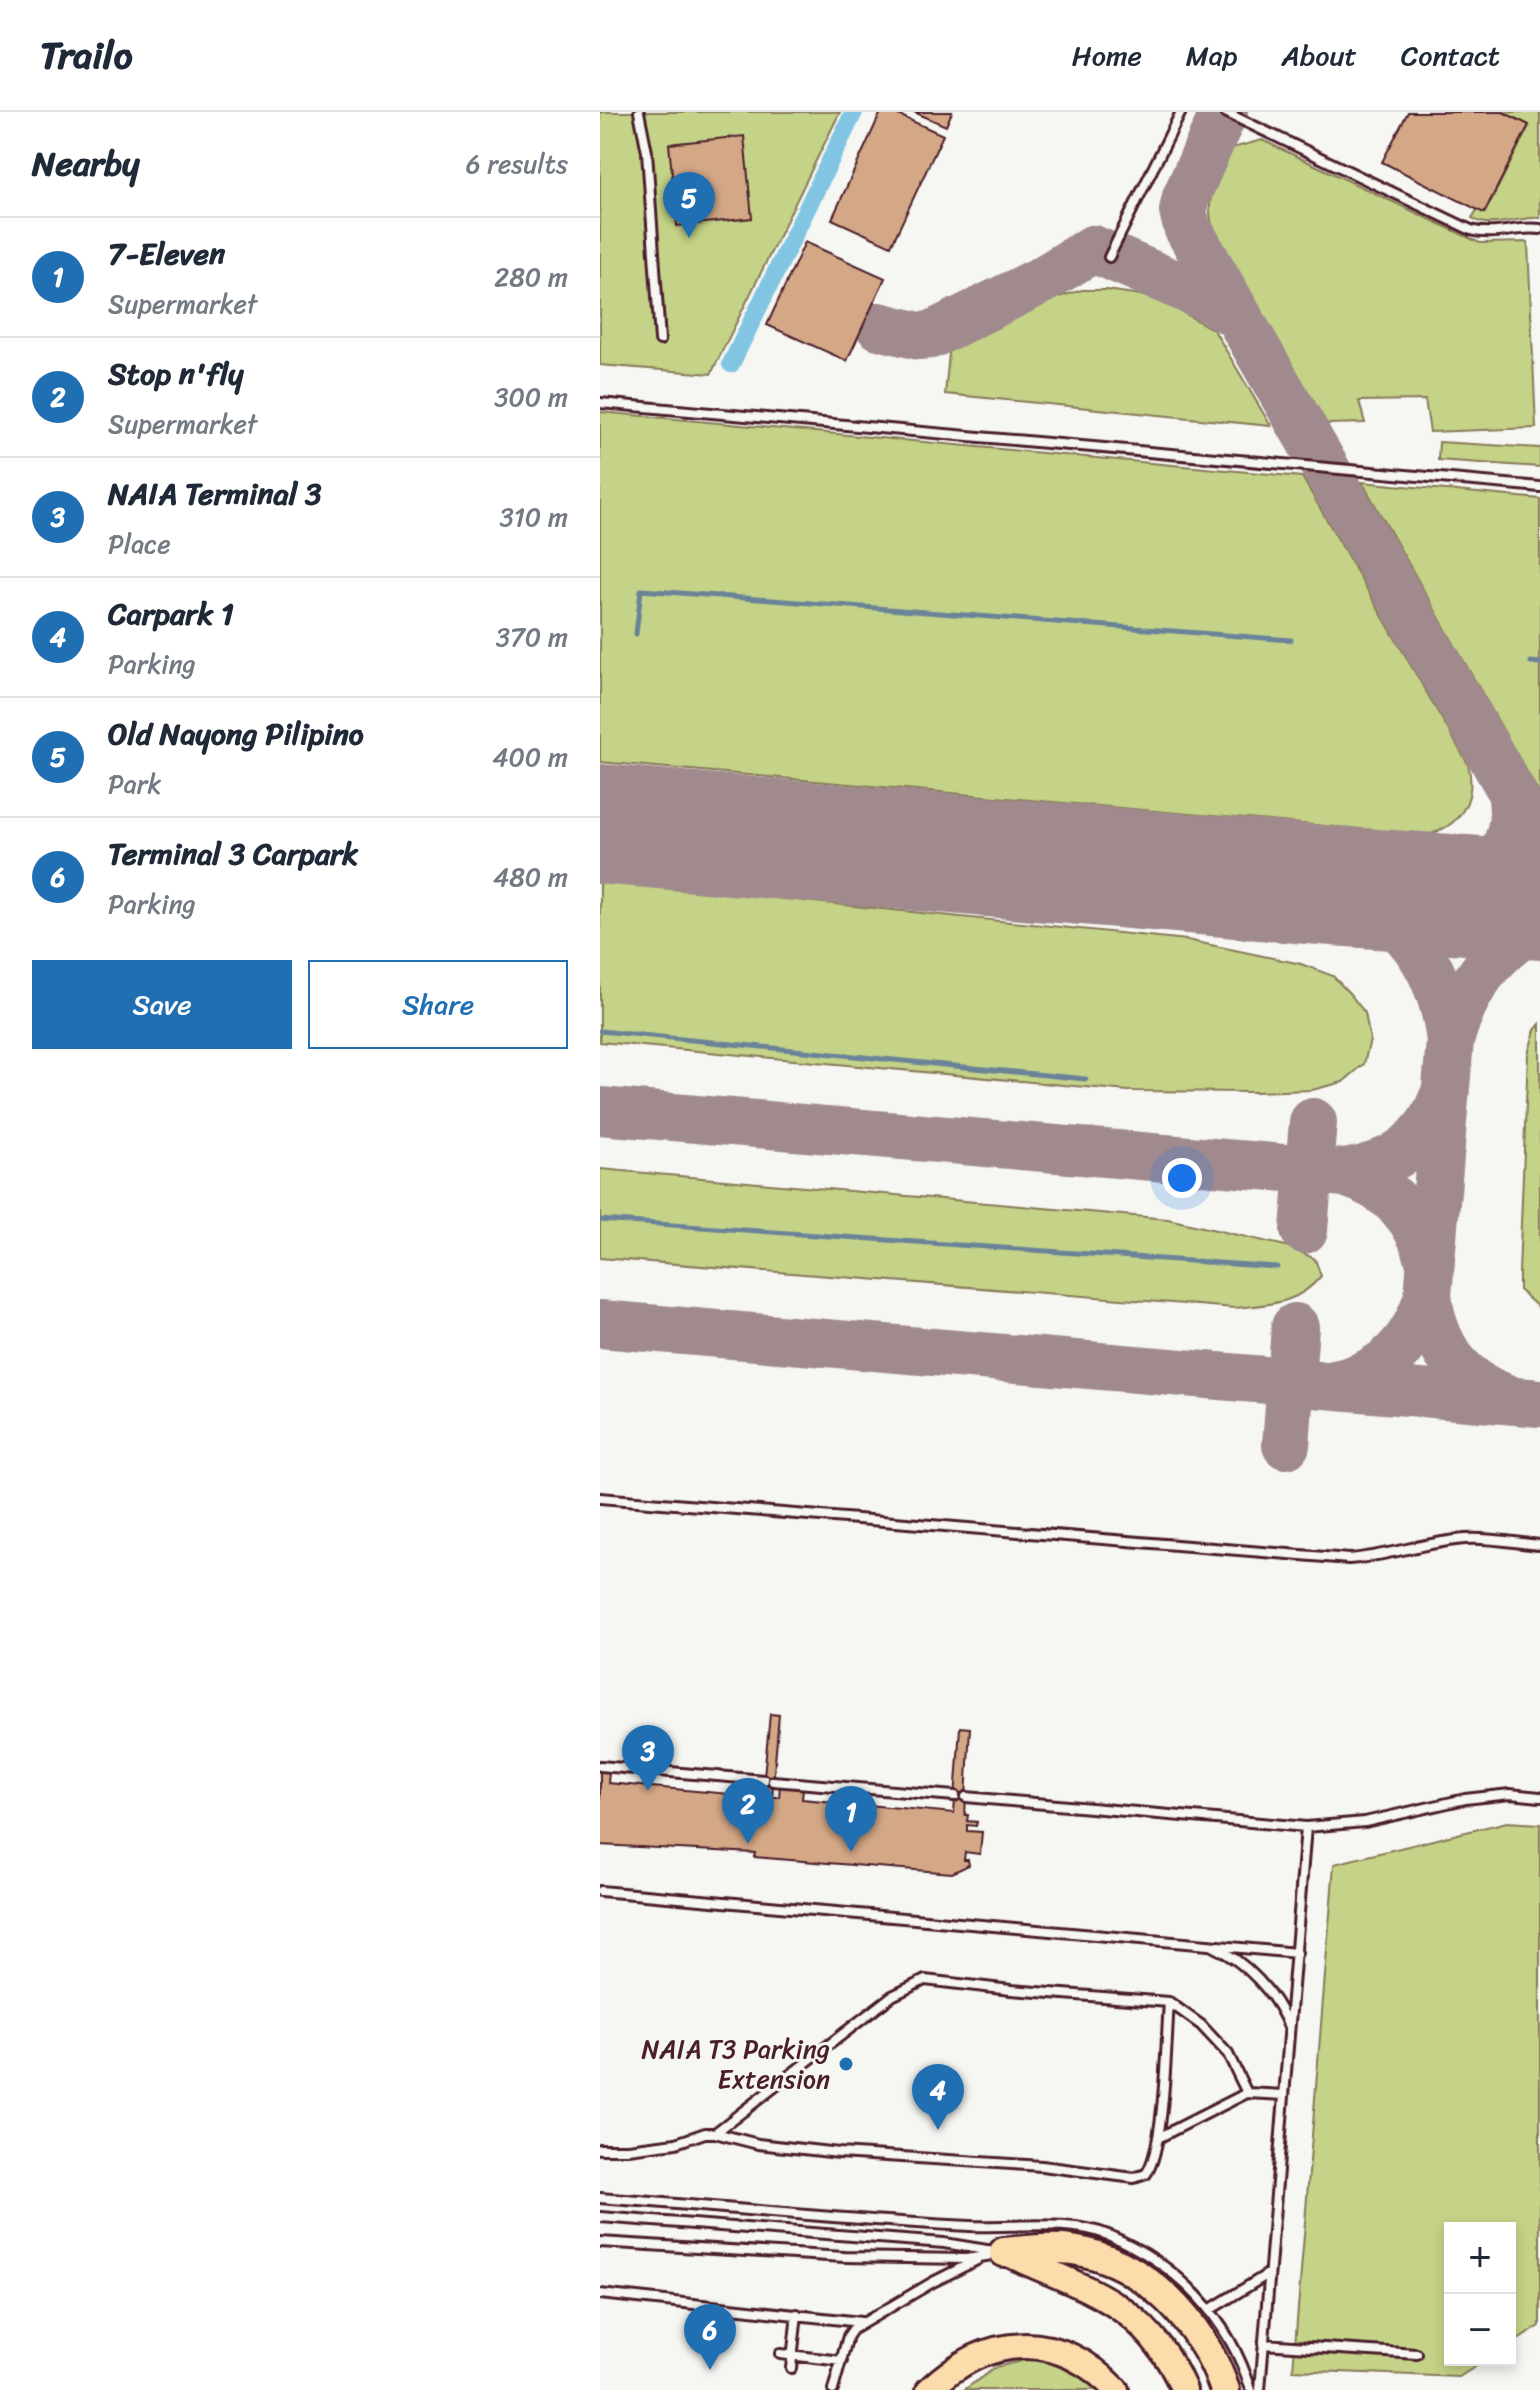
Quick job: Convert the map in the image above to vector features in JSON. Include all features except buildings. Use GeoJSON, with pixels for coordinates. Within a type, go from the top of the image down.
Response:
{"type":"FeatureCollection","features":[{"type":"Feature","properties":{"kind":"highway"},"geometry":{"type":"LineString","coordinates":[[993,2255],[1069,2249],[1107,2259],[1129,2270],[1168,2299],[1191,2326],[1225,2390]]}},
{"type":"Feature","properties":{"kind":"main road"},"geometry":{"type":"LineString","coordinates":[[993,2255],[1104,2295],[1121,2307],[1151,2334],[1166,2354],[1184,2390]]}},
{"type":"Feature","properties":{"kind":"main road"},"geometry":{"type":"LineString","coordinates":[[929,2390],[974,2356],[1018,2346],[1048,2349],[1074,2357],[1116,2390]]}},
{"type":"Feature","properties":{"kind":"lane"},"geometry":{"type":"LineString","coordinates":[[639,112],[647,152],[660,340]]}},
{"type":"Feature","properties":{"kind":"lane"},"geometry":{"type":"LineString","coordinates":[[1109,257],[1181,112]]}},
{"type":"Feature","properties":{"kind":"lane"},"geometry":{"type":"LineString","coordinates":[[1225,112],[1471,230],[1490,234],[1525,228],[1540,229]]}},
{"type":"Feature","properties":{"kind":"lane"},"geometry":{"type":"LineString","coordinates":[[600,403],[1540,487]]}},
{"type":"Feature","properties":{"kind":"lane"},"geometry":{"type":"LineString","coordinates":[[600,1498],[1349,1559],[1468,1539],[1540,1545]]}},
{"type":"Feature","properties":{"kind":"lane"},"geometry":{"type":"LineString","coordinates":[[600,1766],[955,1796]]}},
{"type":"Feature","properties":{"kind":"lane"},"geometry":{"type":"LineString","coordinates":[[966,1797],[1306,1827],[1365,1822],[1465,1799],[1510,1794],[1540,1797]]}},
{"type":"Feature","properties":{"kind":"lane"},"geometry":{"type":"LineString","coordinates":[[1260,2390],[1306,1827]]}},
{"type":"Feature","properties":{"kind":"lane"},"geometry":{"type":"LineString","coordinates":[[600,1891],[1297,1953]]}},
{"type":"Feature","properties":{"kind":"lane"},"geometry":{"type":"LineString","coordinates":[[1208,1944],[1230,1957],[1264,1986],[1275,1998],[1290,2031]]}},
{"type":"Feature","properties":{"kind":"lane"},"geometry":{"type":"LineString","coordinates":[[715,2133],[905,1988],[925,1980],[1169,2002],[1201,2025],[1228,2054],[1247,2093]]}},
{"type":"Feature","properties":{"kind":"lane"},"geometry":{"type":"LineString","coordinates":[[600,2149],[676,2143],[705,2133],[715,2133],[758,2144],[1042,2166],[1134,2178],[1146,2174],[1153,2166],[1169,2002]]}},
{"type":"Feature","properties":{"kind":"lane"},"geometry":{"type":"LineString","coordinates":[[1158,2138],[1247,2093],[1284,2095]]}},
{"type":"Feature","properties":{"kind":"lane"},"geometry":{"type":"LineString","coordinates":[[600,2198],[969,2226],[1077,2228],[1105,2233],[1142,2250],[1169,2269],[1211,2309],[1236,2349],[1251,2390]]}},
{"type":"Feature","properties":{"kind":"lane"},"geometry":{"type":"LineString","coordinates":[[600,2217],[944,2243],[993,2255]]}},
{"type":"Feature","properties":{"kind":"lane"},"geometry":{"type":"LineString","coordinates":[[600,2242],[793,2256],[993,2255]]}},
{"type":"Feature","properties":{"kind":"lane"},"geometry":{"type":"LineString","coordinates":[[833,2390],[848,2336],[861,2322],[993,2255]]}},
{"type":"Feature","properties":{"kind":"lane"},"geometry":{"type":"LineString","coordinates":[[1211,2309],[1268,2274]]}},
{"type":"Feature","properties":{"kind":"lane"},"geometry":{"type":"LineString","coordinates":[[600,2294],[861,2322]]}},
{"type":"Feature","properties":{"kind":"lane"},"geometry":{"type":"LineString","coordinates":[[791,2368],[797,2314]]}},
{"type":"Feature","properties":{"kind":"lane"},"geometry":{"type":"LineString","coordinates":[[1263,2344],[1417,2354]]}},
{"type":"Feature","properties":{"kind":"lane"},"geometry":{"type":"LineString","coordinates":[[780,2354],[842,2361]]}},
{"type":"Feature","properties":{"kind":"green space"},"geometry":{"type":"Polygon","coordinates":[[[600,112],[840,112],[711,374],[600,365],[600,112]]]}},
{"type":"Feature","properties":{"kind":"green space"},"geometry":{"type":"Polygon","coordinates":[[[1503,112],[1540,112],[1540,218],[1479,222],[1472,218],[1477,210],[1485,213],[1529,126],[1503,112]]]}},
{"type":"Feature","properties":{"kind":"green space"},"geometry":{"type":"Polygon","coordinates":[[[1262,140],[1480,243],[1528,242],[1536,428],[1430,432],[1425,400],[1359,401],[1365,423],[1327,424],[1214,231],[1211,219],[1213,188],[1232,148],[1262,140]]]}},
{"type":"Feature","properties":{"kind":"green space"},"geometry":{"type":"Polygon","coordinates":[[[1082,290],[1141,295],[1169,305],[1214,330],[1271,426],[945,394],[951,333],[975,329],[1012,311],[1082,290]]]}},
{"type":"Feature","properties":{"kind":"green space"},"geometry":{"type":"Polygon","coordinates":[[[600,412],[1302,477],[1468,764],[1470,789],[1464,809],[1449,825],[1427,835],[600,762],[600,412]]]}},
{"type":"Feature","properties":{"kind":"green space"},"geometry":{"type":"Polygon","coordinates":[[[1439,442],[1540,448],[1540,467],[1438,460],[1439,442]]]}},
{"type":"Feature","properties":{"kind":"green space"},"geometry":{"type":"Polygon","coordinates":[[[1362,482],[1540,499],[1540,795],[1362,482]]]}},
{"type":"Feature","properties":{"kind":"green space"},"geometry":{"type":"Polygon","coordinates":[[[600,880],[1187,940],[1301,964],[1333,976],[1365,1013],[1370,1040],[1364,1064],[1343,1082],[1312,1090],[1255,1092],[1128,1091],[600,1042],[600,880]]]}},
{"type":"Feature","properties":{"kind":"green space"},"geometry":{"type":"Polygon","coordinates":[[[1540,1024],[1540,1309],[1519,1290],[1519,1272],[1528,1054],[1535,1030],[1540,1024]]]}},
{"type":"Feature","properties":{"kind":"green space"},"geometry":{"type":"Polygon","coordinates":[[[600,1169],[1168,1219],[1290,1247],[1315,1259],[1321,1276],[1312,1286],[1292,1298],[1235,1308],[600,1258],[600,1169]]]}},
{"type":"Feature","properties":{"kind":"green space"},"geometry":{"type":"Polygon","coordinates":[[[1507,1822],[1540,1824],[1540,2326],[1516,2341],[1516,2222],[1444,2222],[1444,2366],[1476,2366],[1459,2377],[1293,2370],[1334,1864],[1507,1822]]]}},
{"type":"Feature","properties":{"kind":"green space"},"geometry":{"type":"Polygon","coordinates":[[[1030,2359],[1070,2369],[1106,2390],[964,2390],[996,2367],[1030,2359]]]}},
{"type":"Feature","properties":{"kind":"waterway"},"geometry":{"type":"LineString","coordinates":[[731,364],[854,112]]}},
{"type":"Feature","properties":{"kind":"waterway"},"geometry":{"type":"LineString","coordinates":[[636,634],[641,590],[1291,640]]}},
{"type":"Feature","properties":{"kind":"waterway"},"geometry":{"type":"LineString","coordinates":[[1531,662],[1540,663]]}},
{"type":"Feature","properties":{"kind":"waterway"},"geometry":{"type":"LineString","coordinates":[[600,1031],[1086,1079]]}},
{"type":"Feature","properties":{"kind":"waterway"},"geometry":{"type":"LineString","coordinates":[[600,1220],[1277,1267]]}},
{"type":"Feature","properties":{"kind":"taxiway"},"geometry":{"type":"LineString","coordinates":[[1224,112],[1186,197],[1183,211],[1187,227],[1540,841]]}},
{"type":"Feature","properties":{"kind":"taxiway"},"geometry":{"type":"LineString","coordinates":[[879,326],[919,336],[931,335],[1042,280],[1093,249],[1212,300],[1236,315]]}},
{"type":"Feature","properties":{"kind":"taxiway"},"geometry":{"type":"LineString","coordinates":[[1446,893],[1478,879],[1501,855],[1512,824],[1510,788]]}},
{"type":"Feature","properties":{"kind":"taxiway"},"geometry":{"type":"LineString","coordinates":[[1332,886],[1380,911],[1415,945],[1438,989],[1450,1041]]}},
{"type":"Feature","properties":{"kind":"taxiway"},"geometry":{"type":"LineString","coordinates":[[1507,1398],[1475,1382],[1451,1359],[1436,1330],[1428,1295],[1450,1041],[1463,1004],[1482,972],[1508,946],[1540,924]]}},
{"type":"Feature","properties":{"kind":"taxiway"},"geometry":{"type":"LineString","coordinates":[[1345,1173],[1362,1170],[1405,1149],[1427,1127],[1443,1097]]}},
{"type":"Feature","properties":{"kind":"taxiway"},"geometry":{"type":"LineString","coordinates":[[600,1111],[1345,1173],[1376,1187],[1401,1206],[1419,1232],[1430,1264]]}},
{"type":"Feature","properties":{"kind":"taxiway"},"geometry":{"type":"LineString","coordinates":[[1304,1230],[1313,1122]]}},
{"type":"Feature","properties":{"kind":"taxiway"},"geometry":{"type":"LineString","coordinates":[[1334,1384],[1368,1373],[1395,1354],[1415,1328],[1428,1295]]}},
{"type":"Feature","properties":{"kind":"taxiway"},"geometry":{"type":"LineString","coordinates":[[600,1324],[1540,1403]]}},
{"type":"Feature","properties":{"kind":"taxiway"},"geometry":{"type":"LineString","coordinates":[[1286,1445],[1295,1327]]}},
{"type":"Feature","properties":{"kind":"runway"},"geometry":{"type":"LineString","coordinates":[[600,824],[1332,886],[1540,900]]}},
{"type":"Feature","properties":{"kind":"place","name":"Old Nayong Pilipino"},"geometry":{"type":"Point","coordinates":[689,238]}},
{"type":"Feature","properties":{"kind":"place","name":"NAIA Terminal 3"},"geometry":{"type":"Point","coordinates":[648,1791]}},
{"type":"Feature","properties":{"kind":"place","name":"Stop n'fly"},"geometry":{"type":"Point","coordinates":[748,1844]}},
{"type":"Feature","properties":{"kind":"place","name":"7-Eleven"},"geometry":{"type":"Point","coordinates":[851,1852]}},
{"type":"Feature","properties":{"kind":"place","name":"NAIA T3 Parking Extension"},"geometry":{"type":"Point","coordinates":[846,2064]}},
{"type":"Feature","properties":{"kind":"place","name":"Carpark 1"},"geometry":{"type":"Point","coordinates":[938,2130]}},
{"type":"Feature","properties":{"kind":"place","name":"Terminal 3 Carpark"},"geometry":{"type":"Point","coordinates":[710,2370]}}]}
